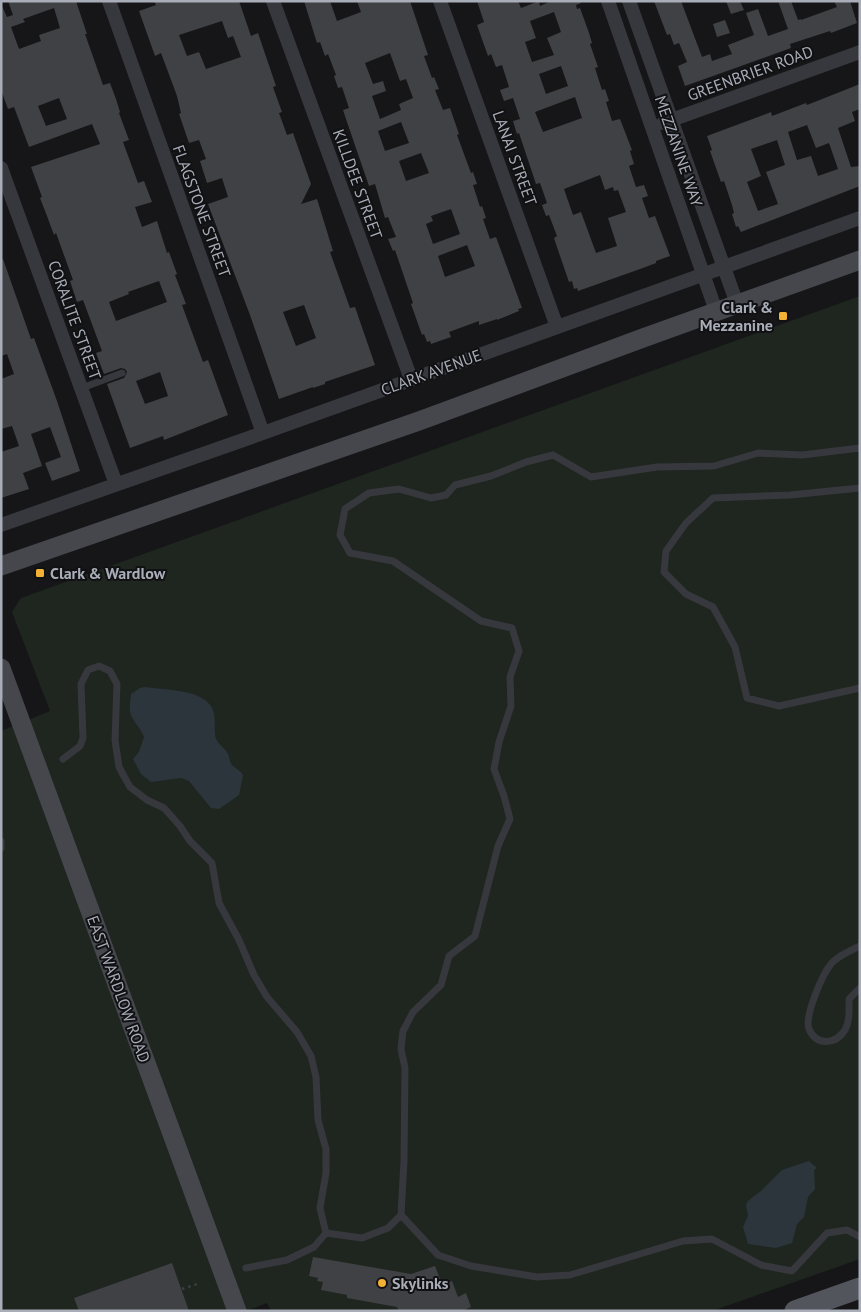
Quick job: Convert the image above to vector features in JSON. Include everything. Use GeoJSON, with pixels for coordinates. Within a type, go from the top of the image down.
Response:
{"type":"FeatureCollection","features":[{"type":"Feature","properties":{"kind":"main road"},"geometry":{"type":"LineString","coordinates":[[1,566],[419,421],[860,260]]}},
{"type":"Feature","properties":{"kind":"main road","name":"EAST WARDLOW ROAD"},"geometry":{"type":"LineString","coordinates":[[1,668],[237,1311]]}},
{"type":"Feature","properties":{"kind":"main road"},"geometry":{"type":"LineString","coordinates":[[795,1311],[860,1288]]}},
{"type":"Feature","properties":{"kind":"street","name":"FLAGSTONE STREET"},"geometry":{"type":"LineString","coordinates":[[109,1],[263,433]]}},
{"type":"Feature","properties":{"kind":"street","name":"KILLDEE STREET"},"geometry":{"type":"LineString","coordinates":[[273,1],[411,379]]}},
{"type":"Feature","properties":{"kind":"street","name":"LANAI STREET"},"geometry":{"type":"LineString","coordinates":[[440,1],[557,327]]}},
{"type":"Feature","properties":{"kind":"street","name":"MEZZANINE WAY"},"geometry":{"type":"LineString","coordinates":[[608,1],[716,311]]}},
{"type":"Feature","properties":{"kind":"street","name":"MEZZANINE WAY"},"geometry":{"type":"LineString","coordinates":[[629,1],[737,304]]}},
{"type":"Feature","properties":{"kind":"street","name":"GREENBRIER ROAD"},"geometry":{"type":"LineString","coordinates":[[652,127],[860,52]]}},
{"type":"Feature","properties":{"kind":"street","name":"CORALITE STREET"},"geometry":{"type":"LineString","coordinates":[[1,168],[116,484]]}},
{"type":"Feature","properties":{"kind":"street","name":"CLARK AVENUE"},"geometry":{"type":"LineString","coordinates":[[1,525],[263,433],[860,218]]}},
{"type":"Feature","properties":{"kind":"lane"},"geometry":{"type":"LineString","coordinates":[[82,388],[122,373]]}},
{"type":"Feature","properties":{"kind":"lane"},"geometry":{"type":"LineString","coordinates":[[326,1233],[362,1238],[388,1228],[401,1214],[404,1161],[405,1068],[400,1049],[403,1031],[412,1012],[441,985],[449,956],[475,936],[498,846],[510,819],[494,769],[499,742],[512,706],[510,677],[519,651],[512,628],[481,621],[393,561],[350,553],[340,535],[345,509],[370,493],[399,490],[431,498],[446,495],[456,485],[491,476],[526,462],[554,455],[591,477],[657,467],[714,466],[758,453],[802,455],[860,448]]}},
{"type":"Feature","properties":{"kind":"lane"},"geometry":{"type":"LineString","coordinates":[[860,488],[713,498],[686,523],[666,550],[664,572],[686,594],[713,607],[735,647],[747,698],[779,706],[860,688]]}},
{"type":"Feature","properties":{"kind":"lane"},"geometry":{"type":"LineString","coordinates":[[63,760],[80,746],[82,738],[82,684],[88,670],[99,666],[110,671],[117,684],[115,740],[119,767],[130,788],[147,800],[164,808],[212,863],[219,903],[239,940],[254,975],[267,997],[297,1032],[311,1056],[316,1077],[318,1120],[326,1149],[326,1173],[320,1208],[326,1233]]}},
{"type":"Feature","properties":{"kind":"lane"},"geometry":{"type":"LineString","coordinates":[[1,841],[1,848]]}},
{"type":"Feature","properties":{"kind":"lane"},"geometry":{"type":"LineString","coordinates":[[860,946],[832,963],[820,983],[809,1018],[808,1028],[816,1039],[824,1043],[834,1041],[845,1030],[849,1020],[849,1000],[860,988]]}},
{"type":"Feature","properties":{"kind":"lane"},"geometry":{"type":"LineString","coordinates":[[401,1214],[438,1255],[471,1266],[537,1277],[570,1275],[683,1241],[712,1239],[761,1265],[792,1271],[827,1233],[847,1230],[860,1237]]}},
{"type":"Feature","properties":{"kind":"lane"},"geometry":{"type":"LineString","coordinates":[[246,1268],[287,1260],[314,1247],[326,1233]]}},
{"type":"Feature","properties":{"kind":"path"},"geometry":{"type":"LineString","coordinates":[[182,1289],[197,1284]]}},
{"type":"Feature","properties":{"kind":"shaded area"},"geometry":{"type":"Polygon","coordinates":[[[860,296],[860,1259],[712,1311],[271,1311],[267,1303],[246,1311],[1,1311],[1,731],[50,711],[12,612],[21,598],[860,296]]]}},
{"type":"Feature","properties":{"kind":"shaded area"},"geometry":{"type":"Polygon","coordinates":[[[145,687],[182,691],[200,697],[207,702],[212,708],[215,720],[216,739],[229,755],[232,765],[243,775],[239,795],[219,809],[211,808],[189,781],[181,778],[151,782],[141,774],[133,759],[139,752],[144,737],[132,718],[130,707],[131,694],[145,687]]]}},
{"type":"Feature","properties":{"kind":"shaded area"},"geometry":{"type":"Polygon","coordinates":[[[809,1161],[817,1168],[814,1170],[815,1189],[808,1197],[804,1217],[797,1224],[792,1243],[776,1248],[748,1244],[743,1227],[748,1216],[746,1205],[748,1201],[782,1170],[809,1161]]]}},
{"type":"Feature","properties":{"kind":"building"},"geometry":{"type":"Polygon","coordinates":[[[8,1],[76,1],[87,34],[85,34],[103,85],[110,83],[116,99],[129,140],[123,142],[138,183],[144,181],[152,202],[135,207],[142,227],[157,221],[186,304],[182,305],[203,362],[208,360],[228,415],[164,440],[163,436],[130,448],[107,384],[124,378],[127,372],[121,368],[104,374],[96,353],[102,351],[83,300],[77,302],[70,281],[73,280],[56,233],[54,235],[40,198],[42,197],[31,167],[100,144],[92,124],[29,147],[14,107],[8,109],[1,90],[1,4],[7,17],[13,15],[8,1]],[[54,8],[23,19],[25,22],[11,27],[19,49],[41,41],[39,35],[60,28],[54,8]],[[59,98],[38,106],[46,126],[67,119],[59,98]],[[159,281],[128,292],[129,294],[109,302],[116,321],[167,302],[159,281]],[[160,372],[136,381],[145,404],[168,396],[160,372]]]}},
{"type":"Feature","properties":{"kind":"building"},"geometry":{"type":"Polygon","coordinates":[[[154,1],[239,1],[251,36],[258,33],[276,86],[273,87],[282,112],[279,113],[287,135],[293,133],[311,184],[301,204],[317,199],[333,251],[330,252],[350,308],[355,307],[375,365],[279,399],[208,204],[228,197],[222,178],[207,183],[200,161],[206,159],[199,140],[189,143],[179,114],[181,113],[177,96],[161,53],[155,56],[139,11],[156,5],[154,1]],[[222,21],[179,35],[187,56],[199,52],[206,69],[241,57],[233,36],[228,38],[222,21]],[[304,305],[283,312],[296,346],[316,338],[304,305]]]}},
{"type":"Feature","properties":{"kind":"building"},"geometry":{"type":"Polygon","coordinates":[[[304,1],[330,1],[337,21],[361,12],[357,1],[410,1],[428,55],[424,56],[432,78],[434,77],[439,89],[435,90],[443,110],[450,108],[459,134],[457,135],[477,184],[473,185],[480,207],[482,206],[486,218],[483,219],[490,239],[496,237],[522,308],[518,309],[519,311],[479,325],[479,321],[449,332],[451,337],[431,344],[430,341],[427,342],[424,334],[422,335],[411,304],[413,303],[395,250],[393,251],[388,239],[396,237],[388,217],[385,218],[375,184],[369,186],[343,110],[349,108],[342,87],[338,88],[334,76],[336,75],[328,54],[325,56],[320,42],[317,43],[304,1]],[[390,53],[365,63],[373,84],[383,81],[386,91],[372,96],[380,119],[401,110],[399,104],[413,98],[406,79],[400,81],[390,53]],[[401,122],[378,131],[385,151],[409,143],[401,122]],[[421,153],[399,161],[406,181],[429,173],[421,153]],[[451,209],[431,216],[433,221],[426,224],[433,244],[460,234],[451,209]],[[467,245],[438,256],[445,277],[475,266],[467,245]]]}},
{"type":"Feature","properties":{"kind":"building"},"geometry":{"type":"Polygon","coordinates":[[[477,1],[518,1],[521,8],[539,1],[540,6],[551,1],[581,1],[581,3],[576,5],[577,9],[580,8],[589,33],[592,43],[590,44],[598,67],[595,68],[602,90],[605,89],[609,101],[606,102],[612,121],[620,119],[632,150],[630,151],[634,164],[629,166],[636,187],[644,185],[648,196],[642,198],[649,218],[655,216],[670,256],[643,268],[578,291],[577,288],[574,289],[572,281],[569,282],[554,238],[557,236],[549,215],[546,216],[542,205],[547,203],[540,183],[536,184],[519,133],[517,134],[513,121],[520,119],[513,98],[504,101],[500,90],[509,87],[502,65],[496,67],[491,54],[488,56],[477,25],[484,22],[477,1]],[[554,12],[530,21],[536,38],[525,42],[532,62],[554,55],[547,38],[561,32],[554,12]],[[561,66],[539,74],[546,94],[568,86],[561,66]],[[575,97],[535,112],[543,132],[582,118],[575,97]],[[600,175],[564,189],[573,215],[581,212],[596,253],[617,246],[608,218],[626,212],[618,190],[614,191],[613,187],[605,190],[600,175]]]}},
{"type":"Feature","properties":{"kind":"building"},"geometry":{"type":"Polygon","coordinates":[[[654,1],[681,1],[702,57],[710,54],[712,61],[732,54],[728,45],[754,35],[746,13],[758,9],[768,36],[788,29],[778,1],[791,1],[798,20],[801,20],[837,7],[834,1],[850,1],[857,23],[831,33],[830,31],[790,44],[791,48],[685,86],[678,66],[687,62],[679,43],[674,45],[670,34],[667,35],[654,1]]]}},
{"type":"Feature","properties":{"kind":"building"},"geometry":{"type":"Polygon","coordinates":[[[726,1],[740,1],[744,10],[731,14],[726,1]]]}},
{"type":"Feature","properties":{"kind":"building"},"geometry":{"type":"Polygon","coordinates":[[[725,20],[730,33],[717,37],[713,24],[725,20]]]}},
{"type":"Feature","properties":{"kind":"building"},"geometry":{"type":"Polygon","coordinates":[[[860,84],[860,109],[852,112],[855,121],[838,128],[851,167],[860,166],[860,186],[741,232],[738,226],[736,227],[732,214],[734,213],[732,205],[724,181],[721,182],[707,136],[771,112],[772,116],[806,103],[807,105],[860,84]],[[807,125],[788,132],[797,160],[811,156],[818,176],[838,169],[829,143],[816,148],[807,125]],[[777,140],[751,149],[761,176],[747,182],[758,211],[778,204],[766,172],[785,165],[777,140]]]}},
{"type":"Feature","properties":{"kind":"building"},"geometry":{"type":"Polygon","coordinates":[[[3,259],[31,339],[34,338],[57,401],[80,471],[52,481],[45,463],[61,457],[50,427],[31,434],[42,466],[23,473],[29,489],[1,498],[1,452],[19,446],[12,426],[1,429],[1,379],[14,374],[7,354],[1,356],[1,260],[3,259]]]}},
{"type":"Feature","properties":{"kind":"building","name":"Skylinks"},"geometry":{"type":"Polygon","coordinates":[[[313,1257],[411,1274],[435,1266],[442,1284],[452,1281],[458,1297],[466,1293],[471,1307],[462,1311],[399,1311],[397,1307],[347,1298],[347,1295],[321,1290],[323,1282],[317,1281],[318,1278],[309,1276],[313,1257]]]}},
{"type":"Feature","properties":{"kind":"building"},"geometry":{"type":"Polygon","coordinates":[[[172,1263],[189,1311],[79,1311],[74,1298],[172,1263]]]}},
{"type":"Feature","properties":{"kind":"place","name":"Clark & Mezzanine"},"geometry":{"type":"Point","coordinates":[783,316]}},
{"type":"Feature","properties":{"kind":"place","name":"Clark & Wardlow"},"geometry":{"type":"Point","coordinates":[40,573]}},
{"type":"Feature","properties":{"kind":"place","name":"Skylinks"},"geometry":{"type":"Point","coordinates":[382,1283]}}]}
